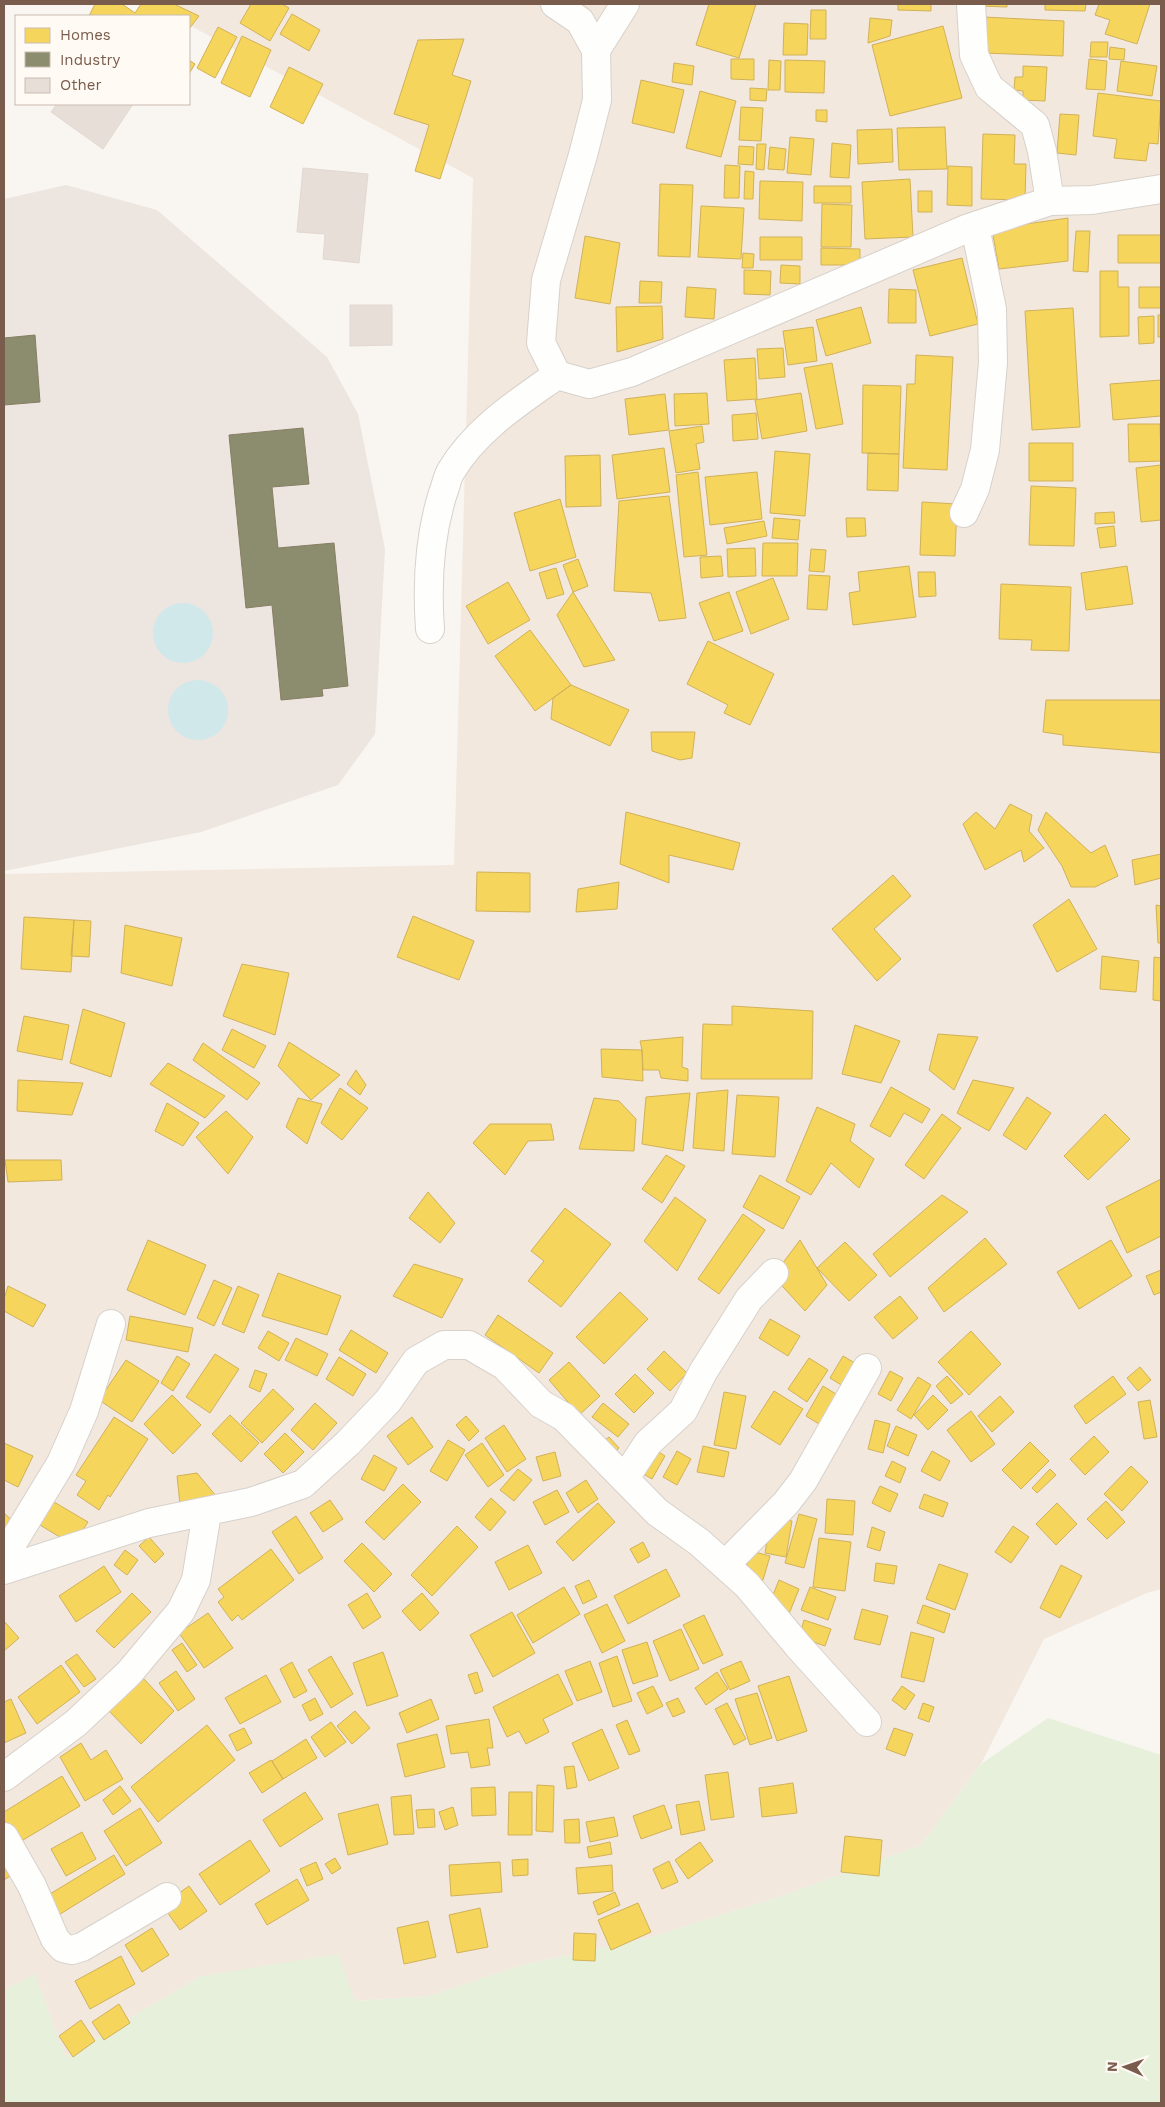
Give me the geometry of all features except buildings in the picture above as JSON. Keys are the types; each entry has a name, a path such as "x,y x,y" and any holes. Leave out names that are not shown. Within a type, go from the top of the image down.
{"street":[{"path":"555,4 580,21 596,50 597,100 583,155 546,280 541,343 557,375 589,384 632,372 975,227 1050,201 1092,200 1161,189"},
{"path":"596,50 625,4"},
{"path":"971,4 974,56 989,87 1034,125 1042,151 1050,201"},
{"path":"964,513 975,490 985,450 993,363 992,309 975,227"},
{"path":"430,629 430,563 436,516 450,472 473,443 498,417 557,375"},
{"path":"625,1478 648,1443 683,1411 703,1372 739,1314 749,1299 774,1273"},
{"path":"4,1557 61,1463 84,1411 111,1324"},
{"path":"4,1570 149,1523 207,1513 251,1502 303,1484 348,1443 388,1401 416,1361 444,1345 469,1345 505,1366 541,1404 564,1417 657,1512 699,1542 760,1599 799,1648 867,1722"},
{"path":"725,1566 786,1503 804,1481 867,1368"},
{"path":"4,1778 76,1723 128,1673 181,1611 196,1580 207,1513"},
{"path":"4,1836 32,1886 55,1939 62,1948 72,1950 82,1947 168,1897"}],"shaded area":[{"path":"149,4 1161,4 1161,1589 1147,1593 1044,1639 981,1764 921,1845 785,1895 648,1938 522,1965 430,1996 354,2001 201,1976 65,2057 35,1975 4,1990 4,874 454,865 473,178 190,26 190,15 170,15"},
{"path":"66,185 157,210 327,357 358,414 385,549 375,734 338,785 201,832 4,871 4,199"}],"green space":[{"path":"1048,1718 1161,1755 1161,2103 4,2103 4,1990 35,1974 65,2057 201,1976 338,1954 355,2001 430,1996 522,1965 648,1938 785,1895 921,1845 981,1764"}],"water":[{"path":"183,603 200,608 208,616 213,633 208,650 200,658 183,663 166,658 158,650 153,633 158,616 166,608"},
{"path":"198,680 215,685 223,693 228,710 223,727 215,735 198,740 181,735 173,727 168,710 173,693 181,685"}]}
